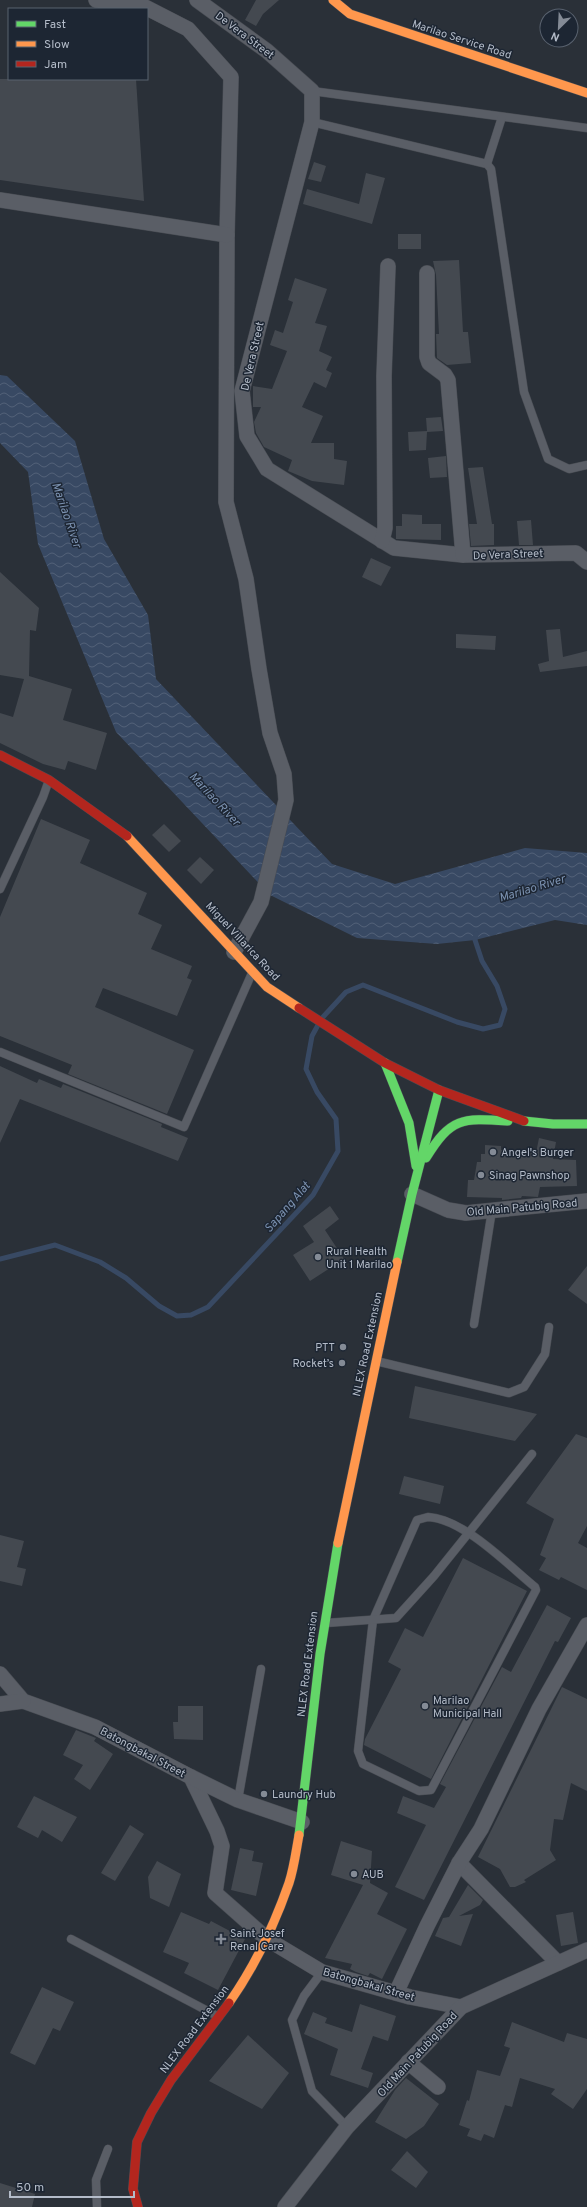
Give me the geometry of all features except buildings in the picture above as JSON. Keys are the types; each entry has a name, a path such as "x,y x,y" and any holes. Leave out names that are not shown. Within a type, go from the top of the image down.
{"main road":[{"name":"Marilao Service Road","path":"333,0 350,14 587,93"},
{"name":"Miguel Villarica Road","path":"0,754 49,780 132,839 267,987 385,1063 439,1090 524,1121 553,1124 587,1124"},
{"path":"385,1063 409,1123 416,1176"},
{"name":"NLEX Road Extension","path":"138,2207 133,2190 137,2142 151,2113 171,2080 242,1985 267,1939 289,1882 302,1822 310,1736 324,1623 342,1516 416,1176 439,1090"},
{"path":"416,1176 435,1142 452,1125 480,1120 524,1121"}],"street":[{"path":"96,0 147,8"},
{"name":"De Vera Street","path":"197,0 266,51 312,91 312,122 242,391 247,436 267,469 394,548 463,555 576,552 587,562"},
{"path":"148,9 188,30 231,77 227,235 226,502 246,579 260,676 270,732 284,774 286,800 261,902 234,952"},
{"path":"0,200 227,235"},
{"path":"382,541 385,528 384,376 388,266"},
{"path":"428,273 427,357 429,364 445,375 448,380 463,555"},
{"name":"Old Main Patubig Road","path":"412,1194 448,1210 466,1213 587,1201"},
{"path":"396,1993 427,1926 459,1863 481,1829 539,1709 587,1625"},
{"name":"Batongbakal Street","path":"0,1674 23,1701 95,1727 191,1777 217,1831 222,1846 215,1894 267,1939 322,1972 396,1993 461,2007"},
{"path":"0,1704 23,1701"},
{"path":"191,1777 238,1800 302,1822"},
{"path":"459,1863 558,1963"},
{"name":"Old Main Patubig Road","path":"285,2207 347,2127 461,2007 587,1950"},
{"path":"408,2062 438,2087"}],"lane":[{"path":"312,91 587,128"},
{"path":"487,164 502,117"},
{"path":"312,122 487,164 492,169 524,392 548,458 569,469 587,465"},
{"path":"0,889 43,798 49,780"},
{"path":"0,1052 184,1127 253,972"},
{"path":"474,1324 492,1210"},
{"path":"375,1361 509,1393 524,1387 545,1354 549,1327"},
{"path":"324,1623 396,1618 434,1576 532,1454"},
{"path":"428,1517 438,1517 468,1533 535,1587 536,1590 431,1790 419,1791 363,1764 358,1751 373,1620 418,1520 428,1517"},
{"path":"238,1800 261,1669"},
{"path":"71,1939 219,2017"},
{"path":"322,1972 304,1996 292,2020 312,2091 347,2127"},
{"path":"97,2207 96,2180 108,2149"}],"water":[{"name":"Marilao River","path":"0,375 7,376 75,441 104,539 148,615 156,679 332,864 395,884 525,848 587,853 587,925 555,920 475,940 437,944 357,938 270,895 116,732 38,544 28,472 0,443"}],"waterway":[{"name":"Sapang Alat","path":"323,1017 346,992 363,985 457,1022 483,1029 500,1025 505,1009 497,986 482,961 475,940 476,934"},
{"name":"Sapang Alat","path":"0,1259 55,1245 100,1262 126,1278 159,1306 177,1316 191,1315 208,1307 313,1195 338,1151 336,1119 317,1092 306,1069 312,1036 318,1025"}],"traffic: fast":[{"path":"385,1063 409,1123 416,1166"},
{"path":"397,1262 412,1194 439,1090"},
{"path":"426,1158 443,1134 451,1127 459,1123 479,1120 508,1121"},
{"path":"524,1121 553,1124 587,1124"},
{"path":"299,1835 320,1654 338,1543"}],"traffic: slow":[{"path":"333,0 350,14 587,93"},
{"path":"127,836 267,987 299,1008"},
{"path":"338,1543 397,1262"},
{"path":"229,2003 247,1975 277,1915 291,1877 299,1835"}],"traffic: jam":[{"path":"0,755 49,780 127,836"},
{"path":"299,1008 385,1063 439,1090 524,1121"},
{"path":"138,2207 133,2189 137,2142 151,2113 171,2080 229,2003"}],"place":[{"name":"Angel's Burger","path":"493,1152"},
{"name":"Sinag Pawnshop","path":"481,1175"},
{"name":"Rural Health Unit 1 Marilao","path":"318,1257"},
{"name":"PTT","path":"343,1347"},
{"name":"Rocket’s","path":"342,1363"},
{"name":"Marilao Municipal Hall","path":"425,1706"},
{"name":"Laundry Hub","path":"264,1794"},
{"name":"AUB","path":"354,1874"},
{"name":"Saint Josef Renal Care","path":"221,1939"}]}
